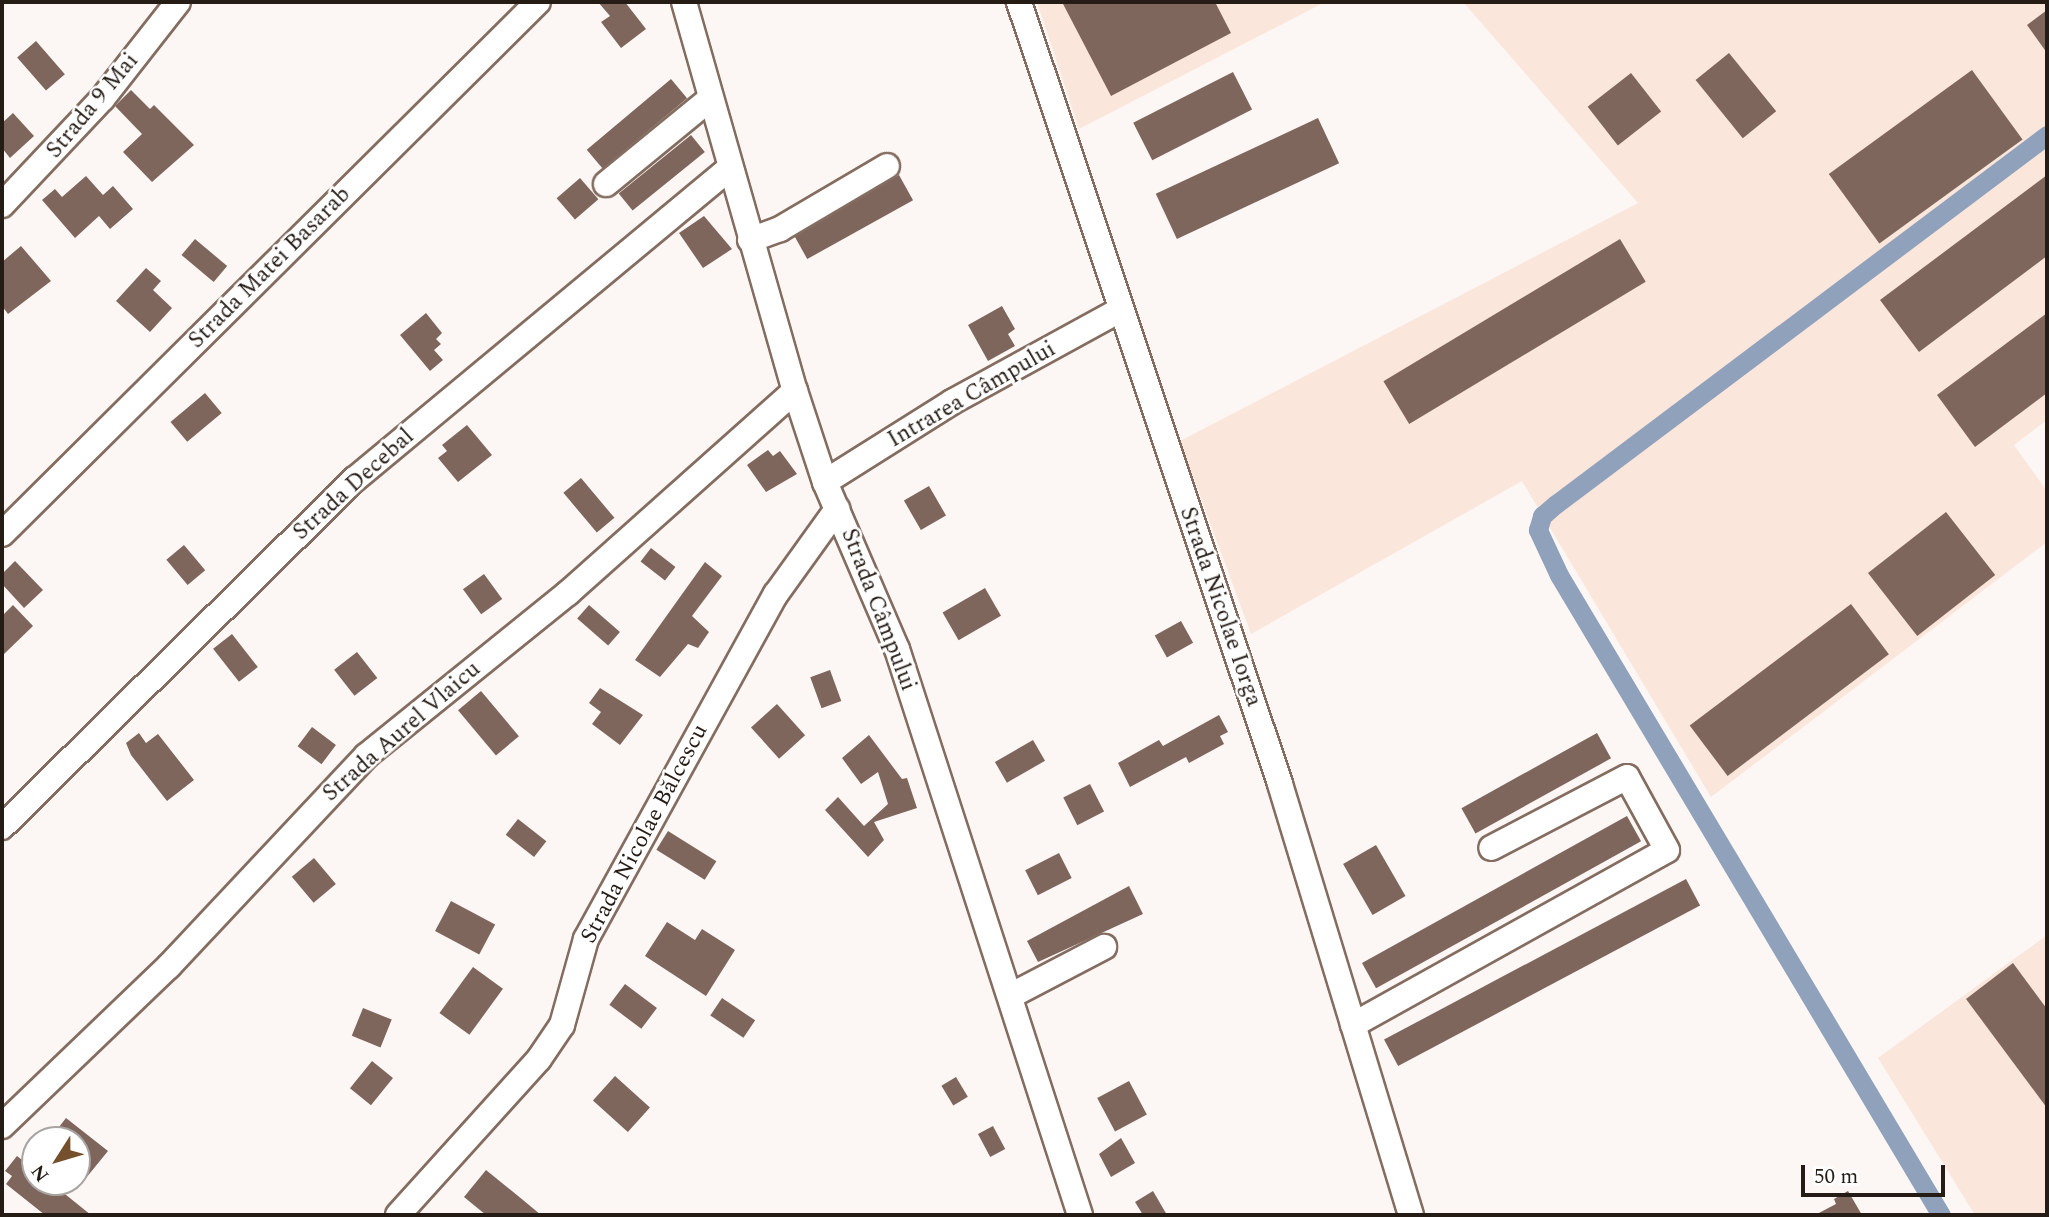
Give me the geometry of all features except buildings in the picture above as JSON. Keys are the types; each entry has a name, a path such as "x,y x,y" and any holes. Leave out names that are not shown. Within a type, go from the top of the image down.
{"street":[{"name":"Strada 9 Mai","path":"2,205 102,99 178,2"},
{"name":"Strada Matei Basarab","path":"2,534 538,2"},
{"name":"Strada Câmpului","path":"684,2 729,168 795,391 825,482 897,649 1012,995 1080,1215"},
{"name":"Strada Nicolae Iorga","path":"1019,2 1272,761 1411,1215"},
{"path":"606,184 710,99"},
{"path":"750,240 780,229 887,166"},
{"name":"Strada Decebal","path":"2,827 355,480 729,168"},
{"name":"Intrarea Câmpului","path":"825,482 952,402 1120,310"},
{"name":"Strada Aurel Vlaicu","path":"2,1126 169,966 366,756 568,593 795,391"},
{"name":"Strada Nicolae Bălcescu","path":"398,1215 539,1059 562,1025 586,939 776,594 837,509"},
{"path":"1353,1025 1667,850 1627,777 1492,848"},
{"path":"1012,995 1104,947"}],"shaded area":[{"path":"1037,2 1325,2 1079,129"},
{"path":"1463,2 2047,2 2047,420 2014,445 2047,491 2047,542 1711,797 1522,481 1251,634 1180,441 1638,203"},
{"path":"2047,935 2047,1215 1975,1215 1878,1058"}],"waterway":[{"path":"1941,1215 1559,575 1538,530 1542,516 1556,504 2047,135"}]}
